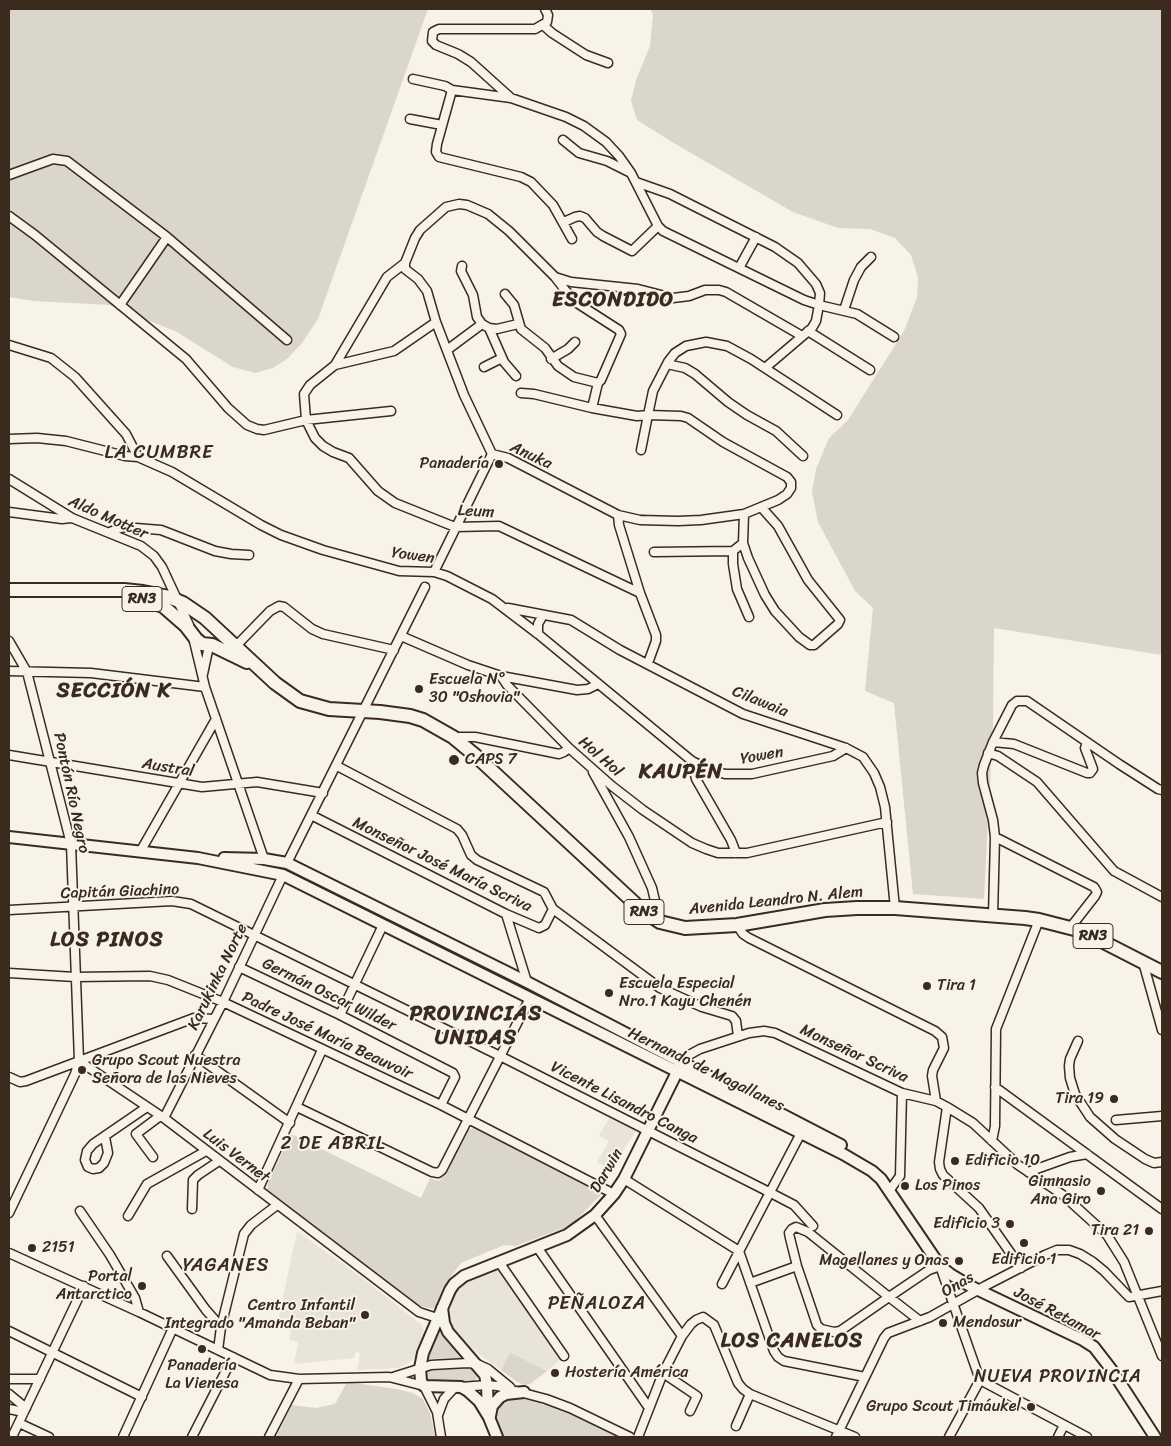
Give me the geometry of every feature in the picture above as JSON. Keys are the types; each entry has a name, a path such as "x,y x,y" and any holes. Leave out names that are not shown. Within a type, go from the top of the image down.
{"highway":[{"name":"Avenida Leandro N. Alem","path":"9,590 144,592 178,600 205,618 287,693 300,701 329,709 410,716 423,720 453,737 476,756 642,910 660,922 685,928 737,925 840,909 895,908 1039,920 1070,928 1098,939 1162,972"},
{"name":"Avenida Leandro N. Alem","path":"86,590 144,599 158,604 171,612 202,644 211,645 262,671"},
{"path":"190,630 191,622 197,618 205,618"},
{"path":"211,645 217,639 217,630"}],"main road":[{"name":"Hernando de Magallanes","path":"9,837 198,858 264,859 288,863 527,982 679,1067 859,1163 892,1188 940,1266"},
{"name":"Hernando de Magallanes","path":"198,858 283,875 530,998 847,1148 875,1167 943,1258 982,1288"},
{"name":"Darwin","path":"424,1386 421,1381 420,1368 423,1353 442,1304 450,1290 458,1280 473,1272 566,1236 595,1215 614,1194 624,1179 679,1067"},
{"name":"José Retamar","path":"940,1266 962,1282 982,1288 1086,1335 1097,1342 1117,1366 1162,1436"},
{"name":"José Retamar","path":"982,1288 1094,1347 1111,1368 1155,1437"},
{"path":"442,1304 442,1315 448,1332 485,1374 488,1410 497,1437"},
{"path":"424,1386 458,1387 474,1395 490,1419"},
{"path":"490,1419 492,1406 500,1397 506,1394 524,1392"}],"street":[{"path":"511,98 471,62 458,54 436,45 432,41 433,32 439,29 535,28 546,22 548,15 545,9"},
{"path":"542,25 586,55 608,63"},
{"path":"413,78 445,86 452,90 511,98 566,117 584,126 606,142 631,172 658,226 663,231 804,300 857,314 894,337"},
{"path":"452,90 436,152 439,157 521,177 531,182 553,205 564,222 572,240"},
{"path":"410,119 442,125"},
{"path":"563,140 578,153 607,161 631,172"},
{"path":"9,175 53,159 67,161 167,237 287,340"},
{"path":"636,182 670,194 775,247 806,271 816,284 820,293 816,321 805,334 765,368"},
{"path":"306,420 304,394 310,385 335,365 387,277 405,263 414,238 420,230 446,207 459,204 467,205 488,214 509,231 555,277 577,303 619,330 621,334 598,383 592,408"},
{"path":"9,216 35,235 186,359 228,408 247,425 264,430 306,420 391,411"},
{"path":"564,222 580,216 585,218 597,232 632,251 658,226"},
{"path":"120,306 167,237"},
{"path":"740,268 756,237"},
{"path":"844,310 854,280 861,267 870,257"},
{"name":"Anuka","path":"405,263 405,269 418,279 427,291 436,322 468,404 492,454 508,458 618,515 640,520 701,520 744,514 762,508 787,494 791,482 787,477 723,442 688,418 648,415"},
{"path":"462,266 461,271 474,295 477,317 486,326 502,358 516,376"},
{"path":"555,277 571,282 638,289 673,298 689,296 705,290 726,292 870,370"},
{"path":"505,294 514,305 518,324 545,348 551,359 558,366 568,374 598,383"},
{"path":"335,365 394,351 436,322"},
{"path":"447,350 486,326 497,329 518,324"},
{"path":"551,359 568,349 575,342"},
{"path":"641,450 653,391 667,364 680,349 706,342 727,346 765,368 837,415"},
{"path":"9,345 51,358 75,377 126,434 138,457"},
{"path":"484,368 502,358"},
{"path":"667,364 685,368 695,374 728,402 776,431 803,456"},
{"path":"520,393 534,394 636,416 648,415"},
{"name":"Leum","path":"306,420 315,438 323,446 348,458 378,491 395,503 455,527 499,526 640,594"},
{"name":"Yowen","path":"9,438 66,441 125,456 138,457 172,472 261,525 288,538 323,550 399,571 434,572 447,576 506,608 692,761 709,769 724,774 752,774 833,756 846,748"},
{"path":"434,572 492,454"},
{"name":"Aldo Motter","path":"9,479 72,518 141,546 154,556 162,567 190,630 205,688 264,859"},
{"path":"744,514 743,543 765,595 775,611 799,637 810,645 814,645 840,620 808,580 778,526 762,508"},
{"path":"9,512 62,519 72,518"},
{"path":"618,515 619,525 640,594 656,635 656,641 648,663"},
{"path":"110,532 123,527 161,530 215,551 249,555"},
{"path":"654,552 733,551 743,543"},
{"path":"733,551 734,575 737,589 749,617"},
{"path":"288,863 425,587"},
{"path":"236,646 270,612 279,606 284,607 312,629 323,634 394,650"},
{"name":"Cilawaia","path":"506,608 571,620 620,650 743,714 846,748 863,757 874,773 880,787 887,822 895,908"},
{"path":"538,634 538,624 544,615"},
{"path":"401,636 468,666 501,676 577,690 588,689 598,684"},
{"name":"Pontón Río Negro","path":"9,641 27,672 71,844 79,1061 62,1103 9,1213"},
{"name":"Aldo Motter","path":"202,676 211,645"},
{"path":"9,671 91,673 205,688"},
{"name":"Hol Hol","path":"501,676 507,685 569,748 591,767 643,810 692,843 706,850 747,853 887,822"},
{"path":"993,916 995,838 993,820 982,773 993,742 1012,705 1017,701 1027,701 1162,790"},
{"path":"140,852 216,718"},
{"path":"453,737 475,737 559,754 569,748"},
{"path":"993,742 1014,744 1090,773 1093,769 1085,748 1087,742"},
{"path":"988,753 998,756 1037,782 1114,871 1162,897"},
{"name":"Austral","path":"9,755 202,788 257,782 323,793"},
{"path":"692,761 696,779 731,840 736,853"},
{"path":"337,766 457,829 471,855 477,860 544,892 553,909 660,988 702,1007 732,1016 736,1021 738,1036"},
{"path":"591,767 629,837 652,888 660,922"},
{"name":"Monseñor José María Scriva","path":"311,816 506,914 539,928 545,924 553,909"},
{"path":"995,838 1094,887 1097,892 1070,928"},
{"name":"Karukinka Norte","path":"162,1117 223,1002 283,875"},
{"name":"Capitán Giachino","path":"9,910 182,902 192,904 254,935"},
{"path":"506,914 527,982"},
{"path":"992,1141 995,1126 996,1029 1039,920"},
{"path":"340,1015 383,925"},
{"path":"737,925 743,934 749,938 935,1032 942,1038 944,1048 932,1076 936,1101"},
{"name":"Vicente Lisandro Canga","path":"254,935 500,1056 794,1205 812,1226"},
{"path":"1143,962 1162,1030"},
{"name":"Germán Oscar Wilder","path":"240,967 340,1015 453,1073 455,1077 441,1106"},
{"name":"Padre José María Beauvoir","path":"9,973 75,978 159,977 223,1002 441,1106 614,1194"},
{"path":"297,1107 432,1172 438,1172 442,1170 530,998"},
{"path":"9,1076 20,1082 194,1018 214,1019"},
{"name":"Monseñor Scriva","path":"738,1036 758,1031 775,1033 902,1093 936,1101 972,1123 1007,1156 1063,1195 1107,1235 1124,1262 1162,1355"},
{"name":"Darwin","path":"679,1067 689,1055 700,1049 738,1036"},
{"path":"1078,1040 1070,1059 1070,1078 1075,1094 1090,1117 1115,1140 1145,1159 1154,1163 1162,1162"},
{"path":"258,1190 322,1050"},
{"path":"195,1055 290,1123"},
{"name":"Luis Vernet","path":"79,1061 162,1117 419,1312 437,1318"},
{"path":"995,1087 1162,1209"},
{"path":"892,1188 900,1176 902,1093"},
{"path":"105,1137 147,1107"},
{"path":"947,1107 939,1162 940,1169 947,1179 979,1208 1021,1268"},
{"path":"1116,1120 1162,1116"},
{"path":"153,1157 136,1134 162,1117"},
{"path":"722,1284 801,1133"},
{"path":"128,1216 147,1184 206,1151"},
{"path":"1028,1172 1064,1159 1087,1154"},
{"path":"192,1209 194,1180 219,1160"},
{"path":"624,1179 739,1251 774,1351 778,1357 784,1361 865,1377"},
{"path":"218,1350 221,1327 244,1234 277,1205"},
{"path":"80,1212 110,1255 135,1298 139,1312"},
{"path":"595,1215 682,1336"},
{"path":"920,1321 889,1297 808,1232 796,1227 789,1233 796,1266 817,1325 829,1332 840,1331 889,1297 929,1270 940,1266"},
{"path":"537,1247 649,1408"},
{"name":"Onas","path":"838,1434 888,1333 930,1317 1057,1250 1069,1250 1080,1254 1093,1262 1129,1297 1139,1295"},
{"path":"9,1253 84,1286 270,1375 299,1379 389,1377 440,1364 468,1363 477,1364 488,1370 514,1389"},
{"path":"167,1256 206,1310 221,1327"},
{"path":"499,1262 564,1356"},
{"path":"750,1283 796,1266"},
{"name":"Hernando de Magallanes","path":"940,1266 980,1380"},
{"path":"12,1437 84,1286"},
{"path":"1139,1295 1162,1291"},
{"path":"638,1437 663,1373 682,1336 691,1324 704,1317 714,1325 738,1382 750,1394 828,1427 838,1434 855,1437"},
{"path":"123,1437 173,1328"},
{"path":"9,1331 142,1396"},
{"path":"192,1437 233,1357"},
{"path":"663,1373 697,1396 690,1411"},
{"path":"389,1377 424,1386 432,1400 438,1418 441,1437"},
{"path":"9,1379 40,1379"},
{"path":"270,1437 299,1379"},
{"path":"949,1437 980,1380 1087,1437"},
{"path":"438,1418 444,1399 458,1387 487,1385 514,1389 570,1408 630,1437"},
{"path":"9,1394 25,1410"},
{"path":"736,1426 750,1394"},
{"path":"9,1409 25,1410"},
{"path":"19,1423 49,1437"},
{"path":"1058,1437 1064,1425"}],"shaded area":[{"path":"9,9 428,9 318,319 302,343 287,359 273,368 255,373 233,367 175,331 109,305 34,301 9,297"},
{"path":"650,9 1162,9 1162,655 994,628 993,723 984,899 913,894 894,703 865,691 873,608 855,591 818,522 812,492 816,469 829,438 848,420 904,331 917,297 918,277 911,255 895,238 870,229 838,228 793,212 637,120 631,101 636,80 650,46 653,14"},
{"path":"609,1118 636,1131 611,1170 597,1162 609,1141 599,1136"},
{"path":"473,1128 598,1189 601,1191 601,1195 575,1221 564,1228 516,1246 504,1245 461,1263 443,1287 433,1309 418,1305 409,1300 267,1192 268,1182 291,1134 421,1198 430,1178 438,1181 441,1179 467,1131"},
{"path":"297,1231 365,1280 422,1325 424,1332 416,1356 410,1362 399,1368 357,1370 360,1353 356,1352 354,1358 294,1364 298,1342 289,1340 291,1329 277,1326"},
{"path":"497,1266 561,1359 547,1371 511,1352 501,1370 465,1344 451,1328 448,1308 452,1293 463,1280"},
{"path":"440,1320 441,1330 447,1341 466,1358 428,1359 428,1353"},
{"path":"510,1352 547,1371 530,1384 525,1385 517,1382 501,1370"},
{"path":"473,1367 479,1376 474,1381 433,1383 426,1378 425,1373 431,1368"},
{"path":"347,1382 397,1389 413,1393 423,1399 430,1413 435,1437 276,1437 292,1405 316,1408 335,1404"},
{"path":"521,1396 562,1409 624,1437 500,1437 494,1417 496,1408 506,1398"}],"place":[{"name":"Panadería","path":"499,464"},
{"name":"Escuela N° 30 \"Oshovia\"","path":"419,689"},
{"name":"CAPS 7","path":"454,760"},
{"name":"Tira 1","path":"927,986"},
{"name":"Escuela Especial Nro.1 Kayu Chenén","path":"609,993"},
{"name":"Grupo Scout Nuestra Señora de las Nieves","path":"82,1070"},
{"name":"Tira 19","path":"1114,1099"},
{"name":"Edificio 10","path":"955,1161"},
{"name":"Los Pinos","path":"905,1186"},
{"name":"Gimnasio Ana Giro","path":"1101,1191"},
{"name":"Edificio 3","path":"1010,1224"},
{"name":"Tira 21","path":"1149,1231"},
{"name":"Edificio 1","path":"1024,1243"},
{"name":"2151","path":"32,1248"},
{"name":"Magellanes y Onas","path":"959,1261"},
{"name":"Portal Antarctico","path":"142,1286"},
{"name":"Centro Infantil Integrado \"Amanda Beban\"","path":"365,1315"},
{"name":"Mendosur","path":"943,1323"},
{"name":"Panadería La Vienesa","path":"202,1349"},
{"name":"Hostería América","path":"555,1373"},
{"name":"Grupo Scout Timáukel","path":"1031,1407"}],"district":[{"name":"ESCONDIDO","path":"613,301"},
{"name":"LA CUMBRE","path":"159,453"},
{"name":"SECCIÓN K","path":"114,692"},
{"name":"KAUPÉN","path":"681,773"},
{"name":"LOS PINOS","path":"107,941"},
{"name":"PROVINCIAS UNIDAS","path":"476,1027"},
{"name":"2 DE ABRIL","path":"333,1144"},
{"name":"YAGANES","path":"226,1266"},
{"name":"PEÑALOZA","path":"597,1304"},
{"name":"LOS CANELOS","path":"792,1342"},
{"name":"NUEVA PROVINCIA","path":"1058,1377"}]}
